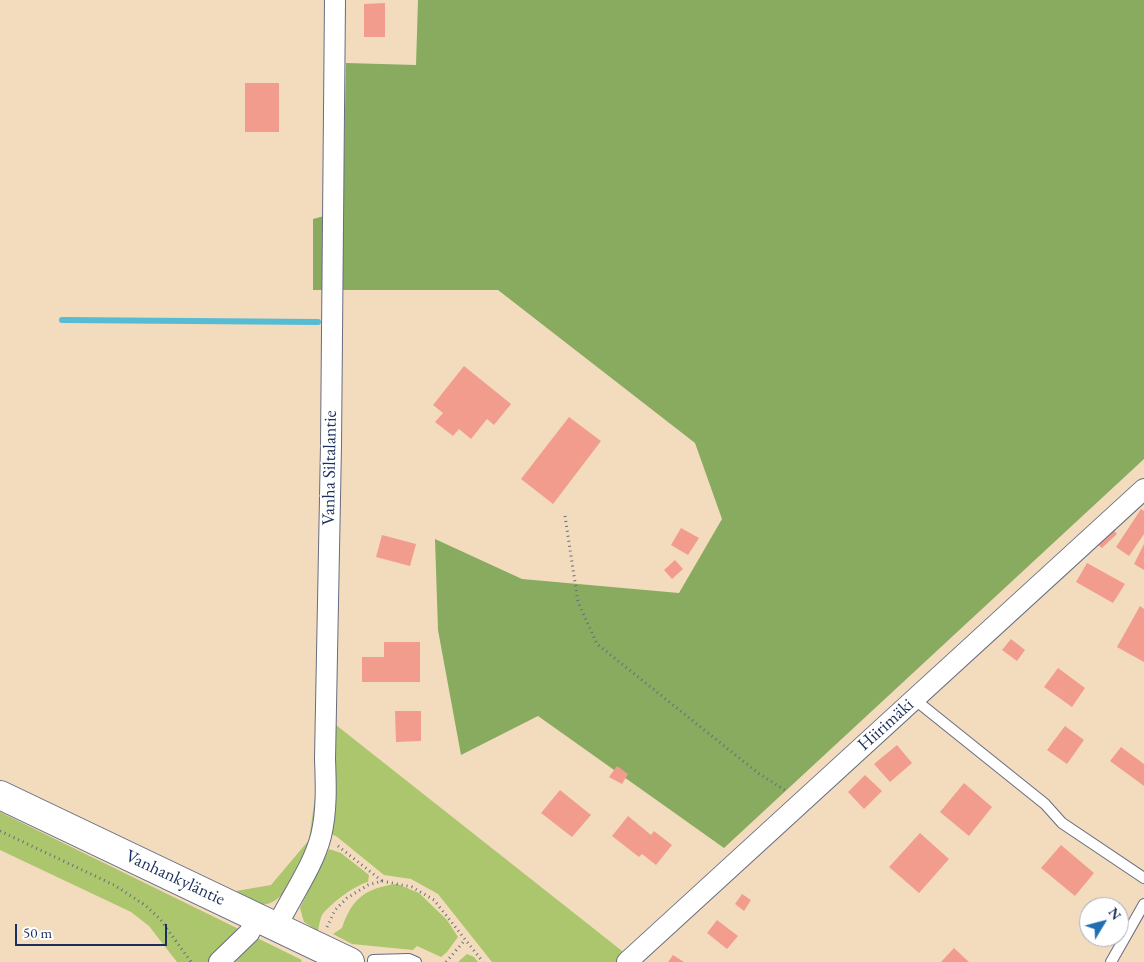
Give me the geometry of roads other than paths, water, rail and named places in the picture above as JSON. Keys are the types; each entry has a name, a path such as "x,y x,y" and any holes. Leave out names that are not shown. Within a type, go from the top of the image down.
{"street":[{"name":"Vanha Siltalantie","path":"220,962 249,933 268,922 288,903 303,880 321,836 326,792 324,758 331,444 335,0"},
{"name":"Hiirimäki","path":"627,962 1144,489"},
{"name":"Vanhankyläntie","path":"0,795 350,962"}],"lane":[{"path":"914,699 1045,804 1062,823 1144,878"},
{"path":"1111,962 1144,904"},
{"path":"372,962 374,960 410,959 416,962"}],"waterway":[{"path":"62,320 318,322"}]}
